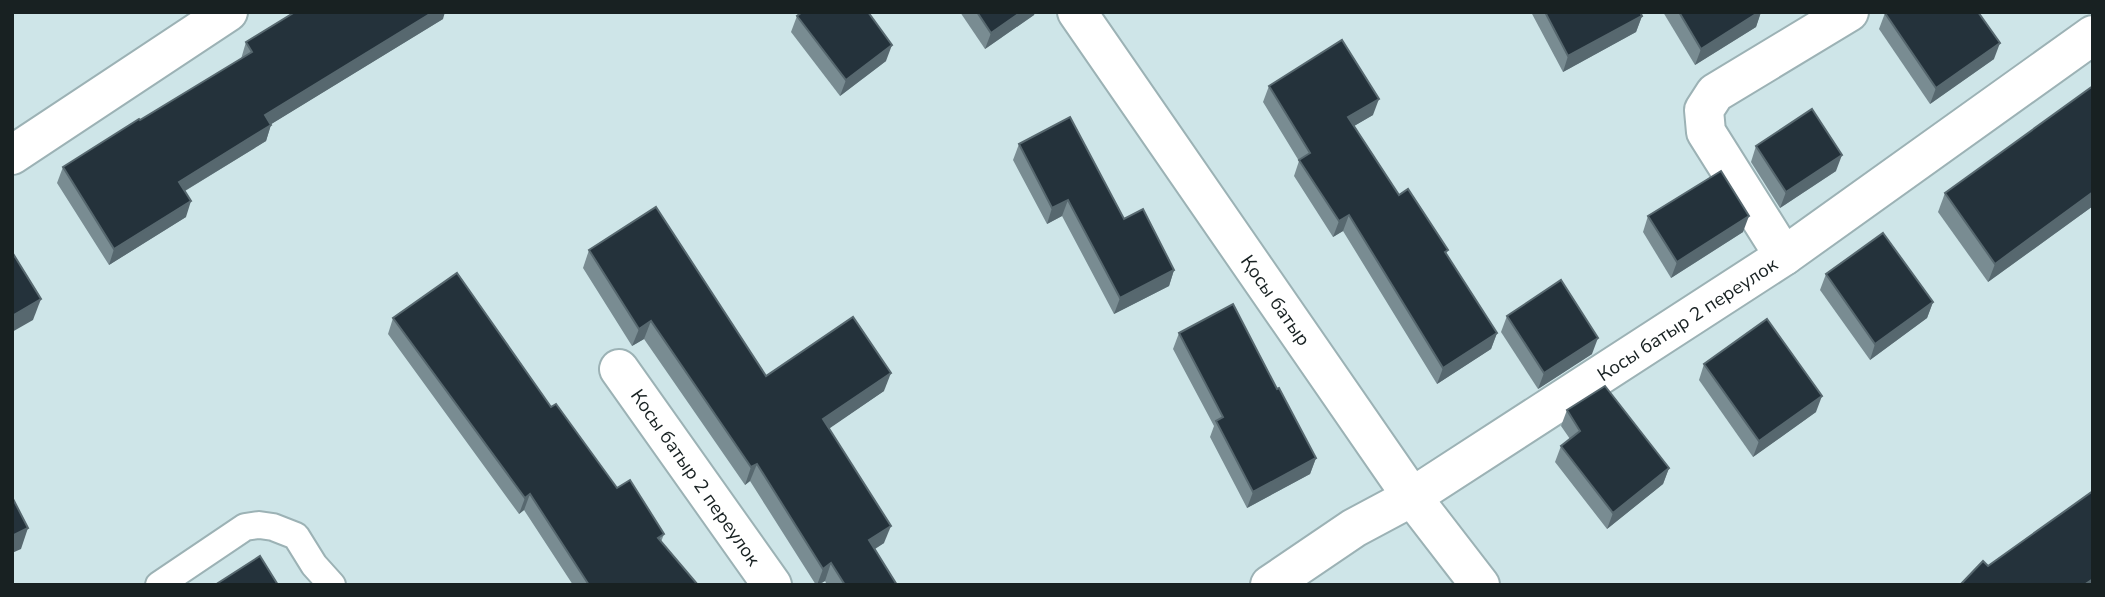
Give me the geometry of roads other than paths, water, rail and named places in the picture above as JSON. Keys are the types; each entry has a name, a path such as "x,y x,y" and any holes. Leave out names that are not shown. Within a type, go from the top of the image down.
{"street":[{"path":"12,155 228,12"},
{"name":"Қосы батыр","path":"1077,12 1412,497 1480,585"},
{"path":"1784,256 1706,132 1704,110 1715,93 1849,12"},
{"name":"Косы батыр 2 переулок","path":"1270,585 1353,528 1412,497 1784,256 2093,35"},
{"name":"Косы батыр 2 переулок","path":"619,369 772,585"}],"lane":[{"path":"159,585 245,527 259,525 286,530 296,536 314,565 332,585"}]}
